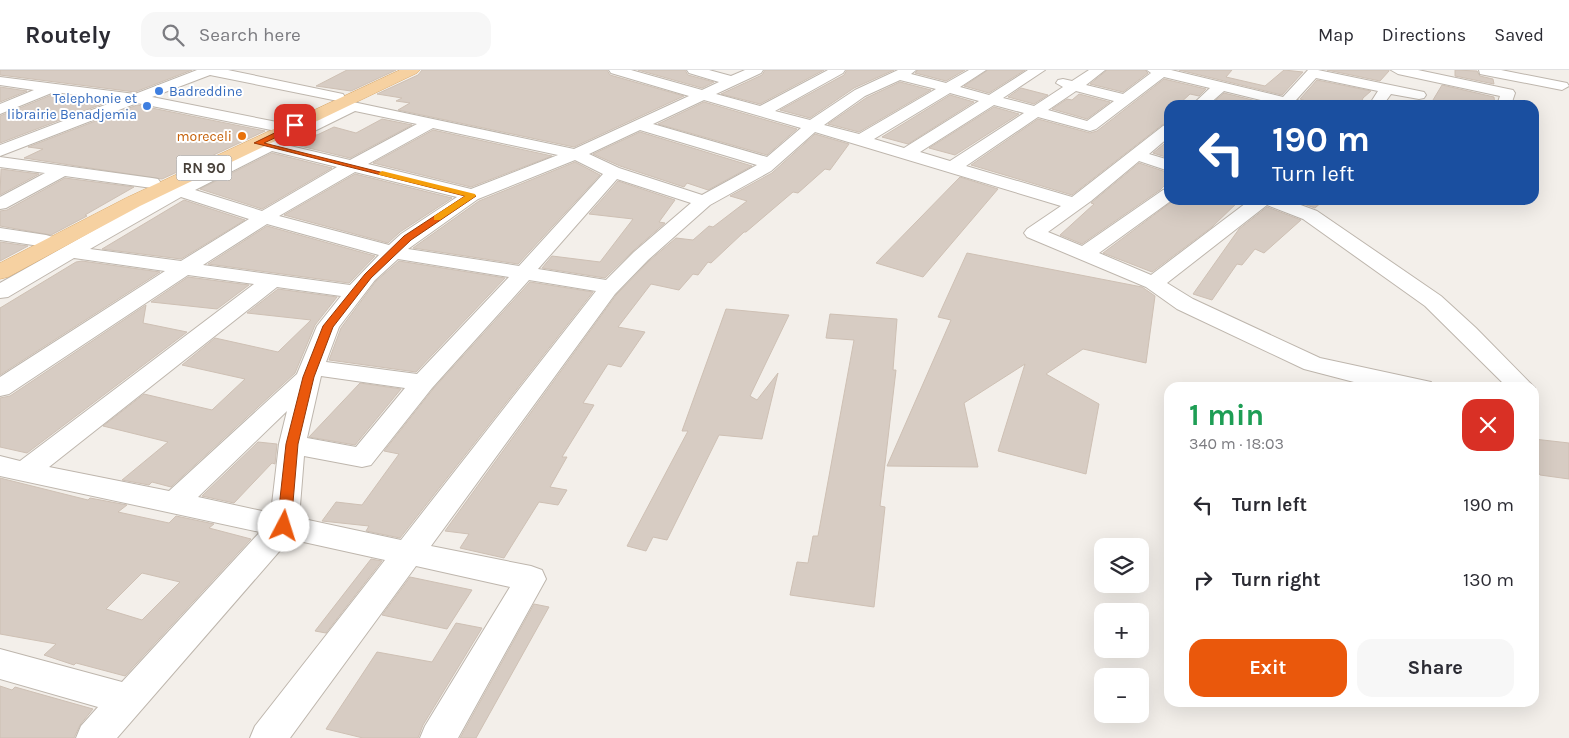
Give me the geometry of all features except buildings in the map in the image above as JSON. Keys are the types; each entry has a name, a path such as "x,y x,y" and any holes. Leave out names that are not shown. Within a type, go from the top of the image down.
{"main road":[{"name":"RN 90","path":"0,271 165,187 276,126 397,70"},
{"name":"RN 90","path":"0,271 82,218 165,187 263,144 412,70"}],"street":[{"path":"0,151 209,70 338,98"},
{"path":"616,70 1075,204"},
{"path":"694,70 732,81"},
{"path":"583,151 695,93 732,81 756,70"},
{"path":"761,112 838,70"},
{"path":"861,140 979,70"},
{"path":"1015,70 1034,72 1075,86 1125,99"},
{"path":"953,167 1098,70"},
{"path":"1196,80 1208,70"},
{"path":"1398,70 1436,74 1508,93 1506,100"},
{"path":"1477,70 1562,86"},
{"path":"268,738 407,553 612,287 641,256 704,201 770,164 812,126 860,93 904,72 948,87 1090,126 1158,71 1278,100"},
{"path":"906,154 1034,72"},
{"path":"4,82 36,73"},
{"path":"263,82 284,73"},
{"path":"1296,100 1313,73 1388,89 1416,100 1436,74"},
{"path":"4,82 135,98 276,126"},
{"path":"1205,100 1222,86"},
{"path":"0,109 51,88"},
{"path":"1380,100 1388,89"},
{"path":"94,738 284,526 292,444 310,372 328,326 368,276 408,238 472,196 583,151 639,125 695,93"},
{"path":"263,144 353,106 431,123 583,151 613,172 704,201"},
{"path":"0,388 263,218 431,123"},
{"path":"639,125 770,164"},
{"path":"1164,133 1075,204 1034,233 1153,283 1184,304 1312,364 1388,382"},
{"path":"263,144 472,196"},
{"path":"1137,155 1164,164"},
{"path":"0,162 165,187 263,218 392,252 612,287"},
{"path":"0,204 62,171"},
{"path":"292,444 362,458 423,383 592,198 613,172"},
{"path":"0,292 70,252 165,187"},
{"path":"1084,254 1164,198"},
{"path":"1153,283 1255,205"},
{"path":"1283,205 1310,215 1433,302 1468,332 1489,356 1517,382"},
{"path":"0,234 46,240"},
{"path":"70,252 356,292"},
{"path":"13,468 272,280"},
{"path":"175,503 310,372 423,383"},
{"path":"13,468 531,579 438,738"},
{"path":"0,664 129,700"}],"slow traffic":[{"path":"382,174 472,196 437,218"}],"place":[{"name":"Badreddine","path":"159,91"},
{"name":"Telephonie et librairie Benadjemia","path":"147,106"},
{"name":"moreceli","path":"242,136"}],"route":[{"path":"284,526 292,444 308,377 328,326 368,276 408,238 472,196 257,143 295,125"}]}
